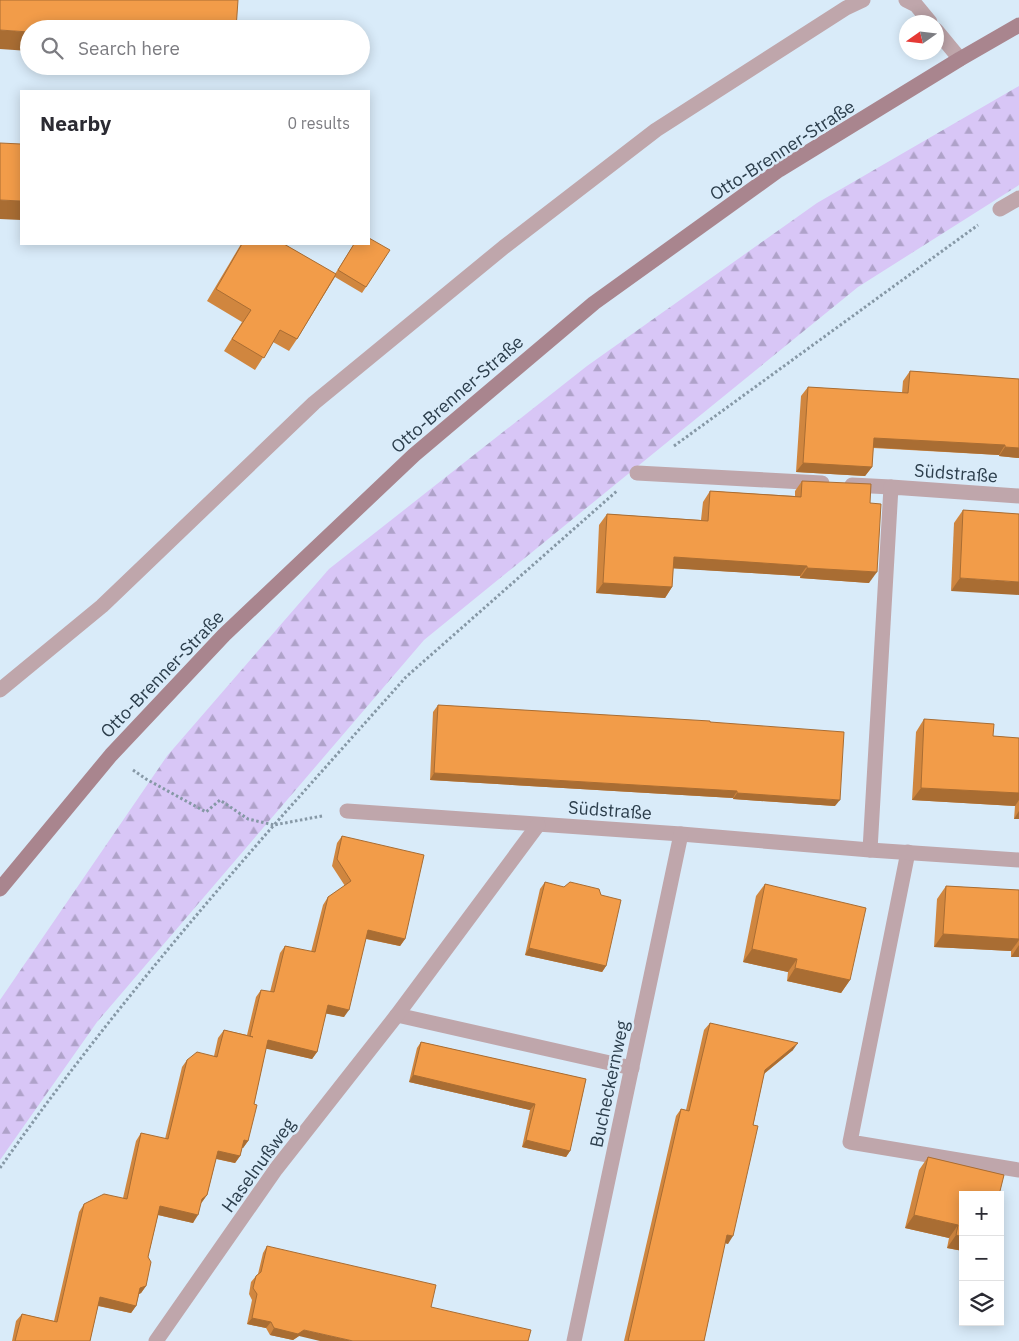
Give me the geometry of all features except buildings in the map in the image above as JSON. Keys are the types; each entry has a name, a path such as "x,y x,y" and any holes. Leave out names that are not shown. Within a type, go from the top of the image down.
{"main road":[{"name":"Otto-Brenner-Straße","path":"0,888 111,755 224,635 414,454 594,303 779,170 1019,24"}],"street":[{"path":"0,690 102,606 314,403 504,247 656,130 846,8 863,0"},
{"path":"906,0 916,5 924,15"},
{"path":"944,40 960,59"},
{"path":"1000,209 1019,198"},
{"name":"Südstraße","path":"637,473 1019,496"},
{"name":"Südstraße","path":"870,850 891,487"},
{"name":"Südstraße","path":"347,811 1019,860"},
{"name":"Haselnußweg","path":"156,1341 276,1169 397,1015 538,825"},
{"name":"Bucheckernweg","path":"574,1341 681,834"},
{"path":"908,852 850,1142 1019,1170"},
{"path":"397,1015 632,1068"}],"path":[{"path":"0,1168 37,1115 184,928 406,677 637,473 1000,209"},
{"path":"111,755 146,779 206,812 220,800 248,819 274,825 347,811"}],"green space":[{"path":"1019,86 1019,185 858,287 424,640 97,1022 0,1160 0,1000 167,756 329,569 587,366 817,203"}]}
